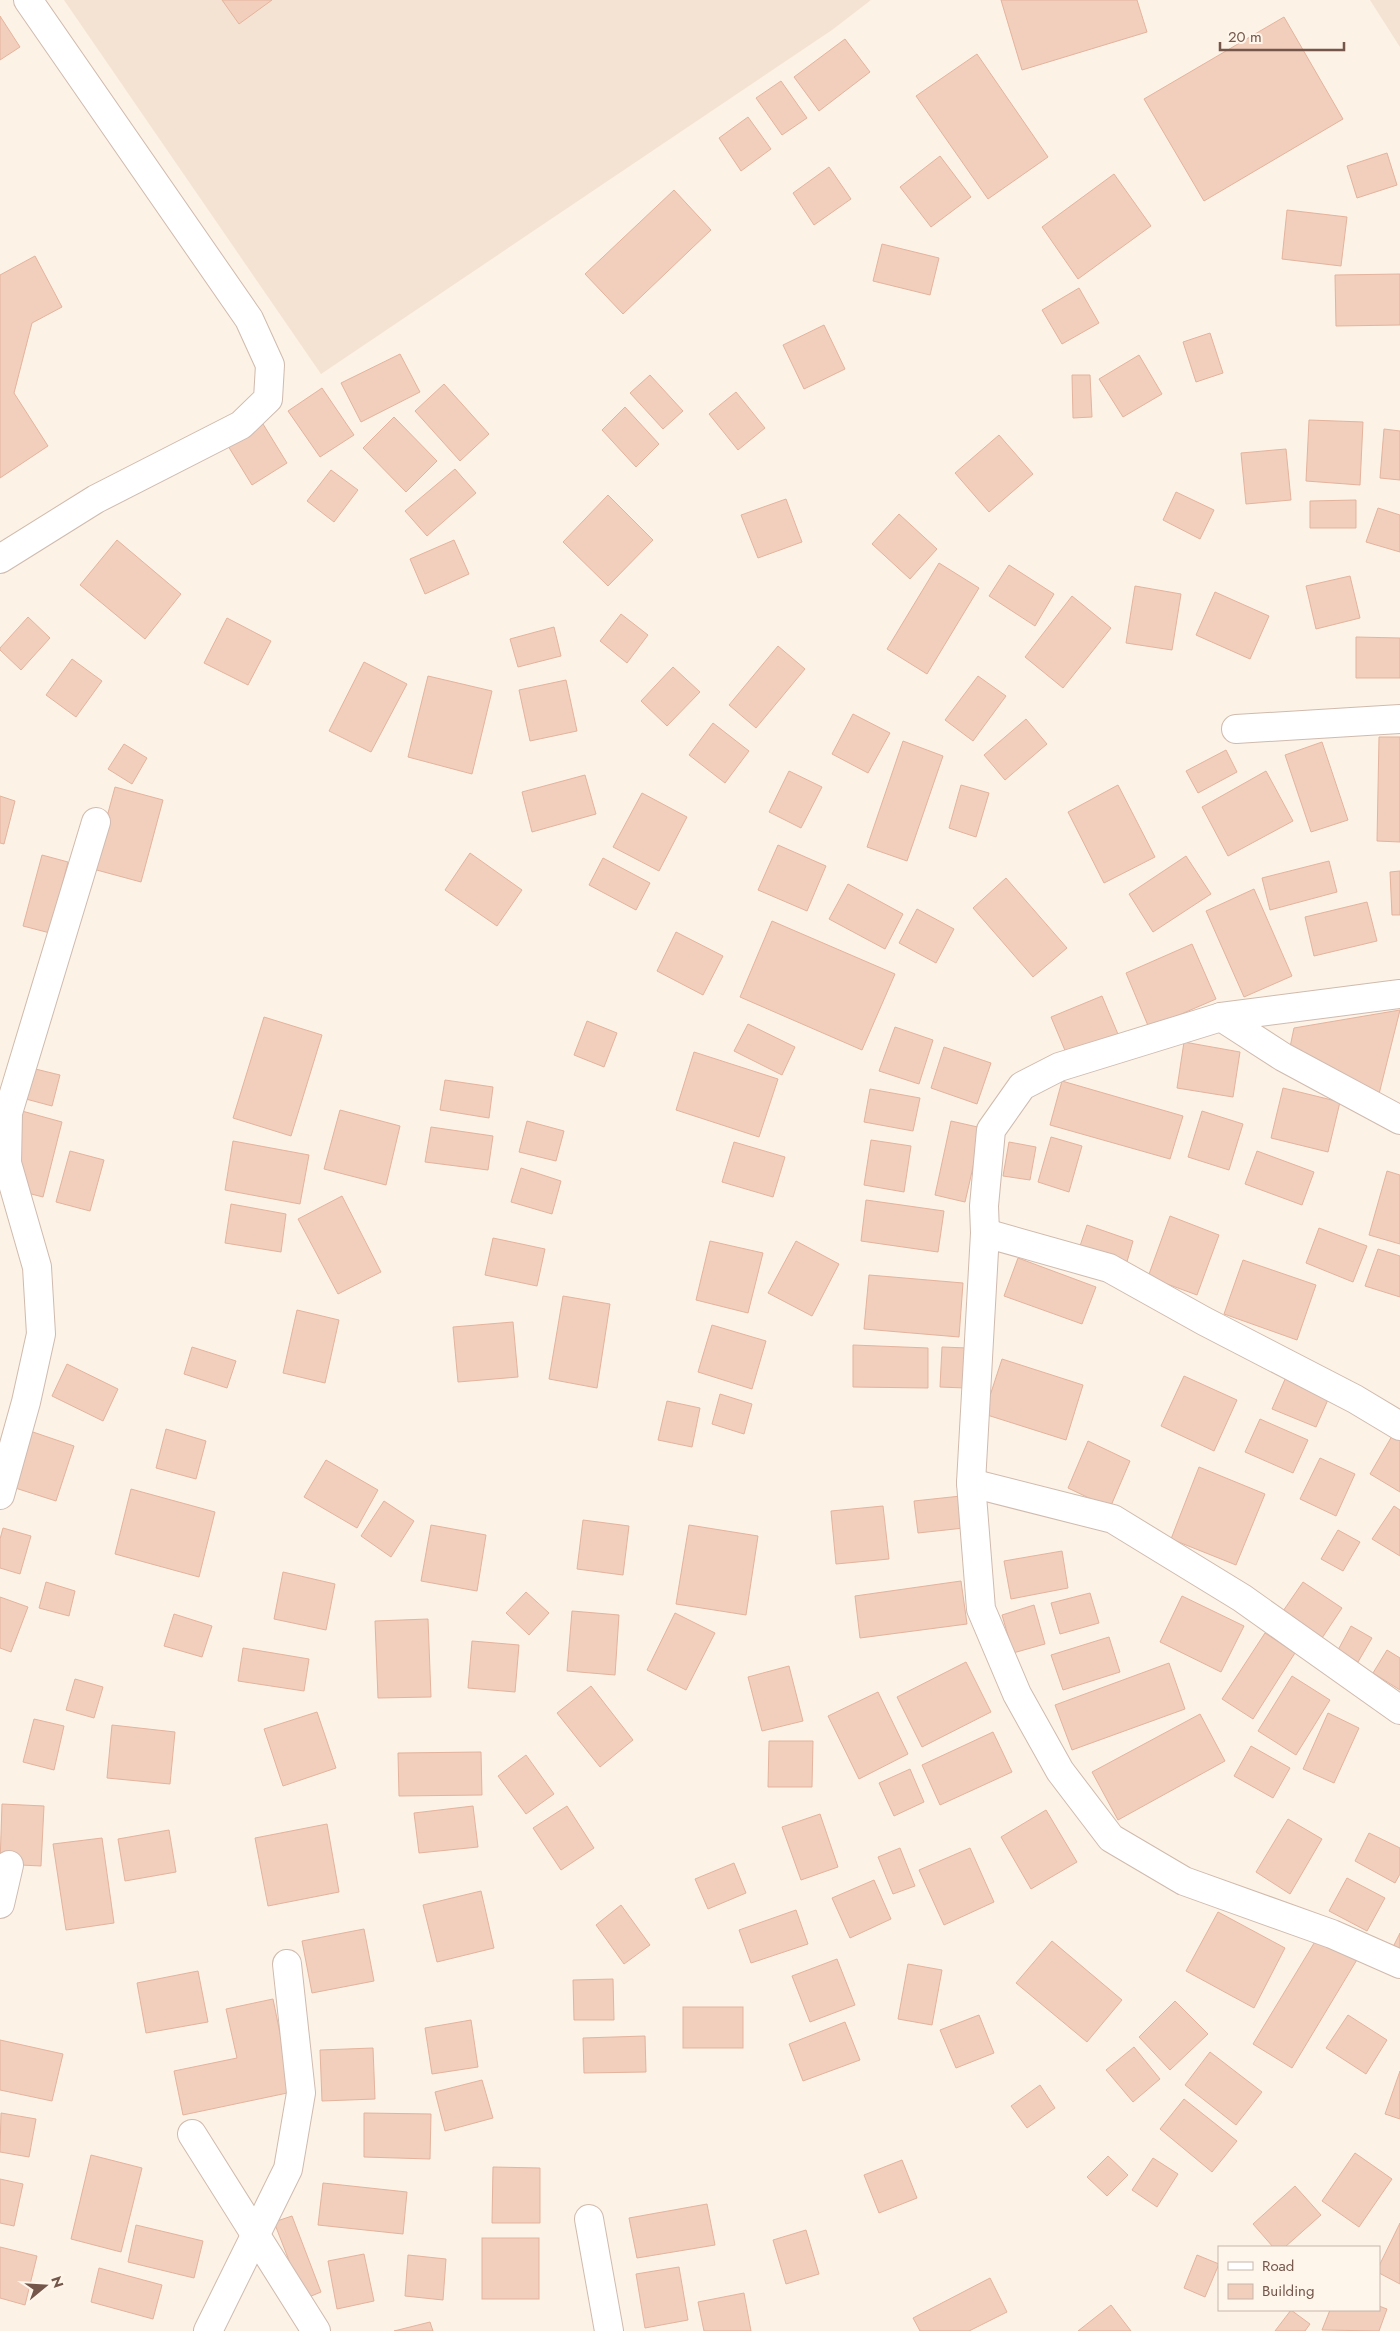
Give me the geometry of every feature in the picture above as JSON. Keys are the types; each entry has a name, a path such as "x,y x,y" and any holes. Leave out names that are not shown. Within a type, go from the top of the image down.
{"street":[{"path":"0,558 96,499 241,425 268,399 270,365 249,319 28,0"},
{"path":"1236,729 1400,719"},
{"path":"0,1495 26,1402 42,1334 37,1267 7,1163 8,1113 96,822"},
{"path":"1400,994 1221,1018 1059,1067 1022,1086 992,1130 984,1206 985,1233 971,1483 981,1609 1017,1694 1060,1771 1111,1838 1184,1881 1332,1934 1400,1964"},
{"path":"1221,1018 1283,1057 1400,1120"},
{"path":"985,1233 1110,1268 1204,1321 1355,1400 1400,1426"},
{"path":"971,1483 1113,1519 1242,1598 1400,1710"},
{"path":"0,1904 9,1865"},
{"path":"208,2331 288,2169 301,2093 287,1964"},
{"path":"192,2134 316,2331"},
{"path":"588,2219 609,2331"}],"shaded area":[{"path":"64,0 871,0 832,30 321,374"},
{"path":"1370,0 1400,0 1400,47"}],"building":[{"path":"222,0 272,0 239,24"},
{"path":"1001,0 1137,0 1147,32 1022,70"},
{"path":"0,16 20,47 0,60"},
{"path":"1284,17 1343,119 1204,201 1144,99"},
{"path":"845,39 870,72 819,111 794,77"},
{"path":"977,54 1048,157 988,199 916,96"},
{"path":"781,81 807,118 782,135 756,98"},
{"path":"748,117 771,149 741,171 719,138"},
{"path":"1387,153 1397,185 1357,198 1347,166"},
{"path":"940,156 971,197 931,227 900,187"},
{"path":"829,167 851,199 814,225 793,193"},
{"path":"1114,174 1151,226 1078,279 1042,227"},
{"path":"674,190 711,230 623,314 585,274"},
{"path":"1287,210 1347,217 1341,266 1282,259"},
{"path":"882,244 939,258 930,295 873,281"},
{"path":"35,256 62,307 32,323 14,393 48,446 0,478 0,275"},
{"path":"1400,274 1400,325 1336,326 1335,275"},
{"path":"1079,288 1099,323 1062,344 1042,310"},
{"path":"824,325 845,369 804,389 783,345"},
{"path":"1210,333 1223,373 1196,382 1183,342"},
{"path":"400,354 420,392 361,422 341,383"},
{"path":"1139,355 1162,394 1123,417 1099,379"},
{"path":"650,375 683,411 663,429 630,393"},
{"path":"1072,375 1090,375 1092,417 1073,418"},
{"path":"444,384 489,434 460,461 415,411"},
{"path":"322,388 354,435 320,457 288,411"},
{"path":"736,392 765,428 738,450 709,414"},
{"path":"625,407 659,444 636,467 602,430"},
{"path":"394,417 437,461 406,492 363,448"},
{"path":"1309,420 1363,422 1360,485 1306,481"},
{"path":"263,424 287,463 252,485 228,446"},
{"path":"1384,429 1400,431 1400,480 1380,478"},
{"path":"999,435 1033,474 989,512 955,473"},
{"path":"1286,449 1291,500 1246,504 1241,453"},
{"path":"455,469 476,493 427,536 405,511"},
{"path":"331,470 358,490 334,522 307,501"},
{"path":"1176,492 1214,510 1200,539 1163,520"},
{"path":"608,495 653,540 608,586 563,542"},
{"path":"786,499 802,542 758,558 741,515"},
{"path":"1356,500 1356,528 1310,528 1310,501"},
{"path":"1378,508 1400,515 1400,552 1366,542"},
{"path":"899,514 937,549 910,579 872,544"},
{"path":"117,540 181,594 145,639 80,585"},
{"path":"454,540 469,574 425,594 410,559"},
{"path":"939,563 979,588 927,674 887,649"},
{"path":"1009,565 1054,594 1035,626 989,596"},
{"path":"1350,576 1360,618 1316,629 1306,586"},
{"path":"1135,586 1181,594 1172,650 1126,643"},
{"path":"1215,592 1269,616 1250,659 1196,635"},
{"path":"1072,596 1111,628 1063,688 1025,657"},
{"path":"621,614 648,635 627,663 600,641"},
{"path":"28,617 50,638 21,670 0,648"},
{"path":"227,618 271,641 248,685 204,663"},
{"path":"554,627 561,656 518,667 510,639"},
{"path":"1356,637 1400,638 1400,678 1356,678"},
{"path":"778,646 805,669 756,728 729,705"},
{"path":"72,659 102,681 76,717 46,695"},
{"path":"364,662 407,684 371,752 329,731"},
{"path":"673,667 700,692 667,726 641,701"},
{"path":"428,676 492,691 472,774 408,757"},
{"path":"978,676 1006,696 973,741 945,720"},
{"path":"566,680 577,731 530,741 519,690"},
{"path":"853,714 890,733 868,773 832,754"},
{"path":"1026,719 1047,744 1005,780 984,755"},
{"path":"713,723 749,751 725,783 689,755"},
{"path":"1379,737 1400,737 1400,842 1377,841"},
{"path":"903,741 943,756 907,861 867,847"},
{"path":"1322,742 1348,820 1311,832 1285,755"},
{"path":"124,744 147,758 132,784 108,769"},
{"path":"1226,750 1237,772 1198,793 1186,771"},
{"path":"789,771 822,787 801,828 769,812"},
{"path":"1266,771 1293,821 1228,856 1202,807"},
{"path":"585,775 596,814 532,832 522,792"},
{"path":"961,785 989,793 976,837 949,828"},
{"path":"1118,785 1155,857 1104,883 1068,812"},
{"path":"115,787 163,800 141,882 93,869"},
{"path":"642,793 687,817 659,871 613,847"},
{"path":"0,796 15,801 4,844 0,843"},
{"path":"778,845 826,866 807,911 758,890"},
{"path":"470,853 522,890 497,926 445,890"},
{"path":"42,855 68,862 50,933 23,926"},
{"path":"1186,856 1211,894 1153,932 1129,894"},
{"path":"603,858 650,883 636,910 589,885"},
{"path":"1329,861 1337,892 1270,910 1262,878"},
{"path":"1400,871 1400,915 1392,915 1390,872"},
{"path":"1006,878 1067,948 1033,977 973,908"},
{"path":"848,884 903,914 885,949 829,919"},
{"path":"1254,889 1292,976 1244,997 1206,911"},
{"path":"1367,902 1377,941 1314,956 1305,917"},
{"path":"917,909 954,929 936,963 899,943"},
{"path":"772,921 895,974 862,1050 740,997"},
{"path":"676,932 723,956 703,995 657,971"},
{"path":"1192,944 1216,999 1149,1028 1126,973"},
{"path":"1102,996 1120,1039 1069,1060 1051,1017"},
{"path":"1400,1010 1378,1098 1289,1052 1294,1028"},
{"path":"264,1017 322,1035 291,1136 233,1118"},
{"path":"587,1021 617,1033 604,1067 574,1055"},
{"path":"748,1024 795,1047 782,1075 734,1051"},
{"path":"895,1027 933,1040 919,1084 879,1071"},
{"path":"1184,1042 1240,1052 1233,1097 1177,1088"},
{"path":"944,1047 991,1063 977,1104 931,1088"},
{"path":"694,1052 778,1079 759,1137 676,1110"},
{"path":"19,1065 60,1075 52,1106 11,1095"},
{"path":"445,1080 493,1087 489,1118 440,1110"},
{"path":"1062,1081 1183,1116 1170,1159 1050,1125"},
{"path":"1283,1088 1340,1102 1328,1152 1271,1138"},
{"path":"870,1089 920,1098 913,1131 864,1122"},
{"path":"11,1108 62,1122 43,1197 0,1186"},
{"path":"340,1110 400,1126 386,1185 324,1169"},
{"path":"1202,1111 1243,1124 1229,1170 1188,1157"},
{"path":"527,1121 564,1131 556,1161 519,1152"},
{"path":"951,1121 982,1128 965,1202 935,1195"},
{"path":"431,1127 493,1136 488,1170 425,1162"},
{"path":"1051,1137 1082,1146 1069,1192 1038,1182"},
{"path":"871,1140 911,1146 904,1192 864,1185"},
{"path":"233,1141 309,1155 300,1204 225,1190"},
{"path":"734,1142 785,1157 773,1197 722,1182"},
{"path":"1009,1142 1036,1147 1030,1180 1003,1176"},
{"path":"70,1151 104,1160 90,1211 56,1202"},
{"path":"1257,1151 1314,1172 1302,1205 1245,1184"},
{"path":"521,1168 561,1181 552,1214 511,1202"},
{"path":"1387,1171 1400,1175 1400,1244 1369,1235"},
{"path":"342,1196 381,1272 338,1294 298,1219"},
{"path":"866,1200 944,1211 938,1252 861,1241"},
{"path":"231,1204 286,1214 281,1252 225,1243"},
{"path":"1170,1216 1219,1235 1197,1295 1148,1277"},
{"path":"1087,1225 1133,1241 1126,1265 1079,1249"},
{"path":"1319,1228 1367,1246 1353,1282 1306,1263"},
{"path":"493,1238 545,1249 537,1286 485,1275"},
{"path":"710,1241 763,1253 748,1313 696,1300"},
{"path":"796,1241 839,1264 812,1316 768,1293"},
{"path":"1378,1249 1400,1256 1400,1297 1365,1286"},
{"path":"1018,1258 1096,1287 1082,1324 1004,1296"},
{"path":"1243,1260 1316,1285 1297,1340 1224,1314"},
{"path":"869,1275 963,1283 959,1337 864,1329"},
{"path":"563,1296 610,1304 597,1388 549,1379"},
{"path":"297,1310 339,1320 325,1383 283,1373"},
{"path":"513,1322 518,1377 458,1382 453,1327"},
{"path":"712,1325 766,1341 752,1389 698,1372"},
{"path":"853,1345 928,1348 928,1388 853,1387"},
{"path":"192,1347 236,1361 227,1388 184,1374"},
{"path":"942,1347 967,1348 965,1388 940,1387"},
{"path":"1002,1359 1083,1385 1066,1440 984,1414"},
{"path":"67,1364 118,1389 103,1421 52,1396"},
{"path":"1184,1376 1237,1400 1214,1451 1161,1426"},
{"path":"1286,1377 1330,1395 1316,1427 1272,1409"},
{"path":"720,1394 752,1404 744,1434 712,1424"},
{"path":"667,1401 700,1408 692,1447 658,1440"},
{"path":"1260,1419 1308,1440 1293,1473 1245,1452"},
{"path":"166,1429 206,1441 196,1479 156,1468"},
{"path":"27,1430 74,1446 56,1501 9,1486"},
{"path":"1392,1436 1400,1440 1400,1492 1370,1474"},
{"path":"1088,1441 1130,1461 1110,1508 1068,1488"},
{"path":"1320,1458 1355,1474 1336,1516 1300,1499"},
{"path":"326,1460 378,1490 357,1528 304,1497"},
{"path":"1199,1467 1265,1494 1236,1565 1171,1539"},
{"path":"131,1489 215,1512 199,1577 115,1554"},
{"path":"961,1496 964,1528 918,1533 914,1501"},
{"path":"384,1501 414,1521 391,1557 361,1536"},
{"path":"883,1506 889,1559 836,1564 831,1511"},
{"path":"1394,1506 1400,1510 1400,1556 1372,1539"},
{"path":"583,1520 629,1526 623,1575 577,1569"},
{"path":"431,1525 486,1535 477,1591 421,1581"},
{"path":"689,1525 758,1536 746,1615 676,1604"},
{"path":"3,1528 31,1536 20,1574 0,1568 0,1539"},
{"path":"1338,1530 1360,1542 1343,1571 1321,1559"},
{"path":"1062,1551 1068,1588 1011,1599 1004,1561"},
{"path":"283,1572 335,1584 326,1630 274,1619"},
{"path":"961,1581 967,1624 860,1638 855,1596"},
{"path":"46,1582 75,1591 69,1616 39,1608"},
{"path":"1303,1582 1342,1608 1320,1641 1281,1614"},
{"path":"526,1592 549,1613 529,1635 506,1613"},
{"path":"1090,1593 1099,1623 1060,1634 1051,1603"},
{"path":"1182,1596 1244,1626 1221,1672 1160,1642"},
{"path":"0,1597 28,1607 11,1652 0,1648"},
{"path":"1034,1605 1045,1644 1013,1653 1002,1615"},
{"path":"572,1611 619,1615 615,1675 567,1671"},
{"path":"675,1613 715,1633 686,1690 647,1670"},
{"path":"174,1614 212,1626 202,1657 164,1646"},
{"path":"428,1619 431,1697 378,1698 375,1621"},
{"path":"1351,1626 1372,1638 1358,1662 1338,1650"},
{"path":"1265,1633 1295,1653 1253,1719 1222,1699"},
{"path":"1109,1637 1120,1672 1063,1690 1051,1655"},
{"path":"472,1641 519,1645 515,1692 468,1688"},
{"path":"243,1648 309,1659 304,1691 238,1681"},
{"path":"1387,1650 1400,1658 1400,1690 1373,1673"},
{"path":"966,1662 991,1712 922,1747 897,1697"},
{"path":"1169,1663 1185,1709 1072,1750 1055,1705"},
{"path":"789,1666 803,1721 762,1731 748,1677"},
{"path":"1292,1676 1330,1700 1296,1755 1258,1731"},
{"path":"75,1679 103,1687 94,1718 66,1710"},
{"path":"591,1686 633,1740 600,1767 557,1713"},
{"path":"878,1692 908,1754 859,1779 828,1716"},
{"path":"317,1712 336,1768 283,1786 264,1729"},
{"path":"1328,1713 1359,1728 1334,1783 1303,1769"},
{"path":"1200,1714 1225,1761 1118,1820 1092,1772"},
{"path":"34,1719 64,1726 54,1770 23,1762"},
{"path":"112,1725 175,1732 170,1784 107,1778"},
{"path":"993,1732 1012,1772 940,1805 922,1765"},
{"path":"769,1741 813,1741 812,1787 768,1787"},
{"path":"1251,1746 1290,1768 1273,1798 1234,1776"},
{"path":"481,1752 482,1795 399,1796 398,1753"},
{"path":"526,1755 554,1794 526,1814 498,1776"},
{"path":"910,1769 924,1802 894,1816 879,1783"},
{"path":"2,1804 44,1806 41,1866 0,1864"},
{"path":"473,1806 478,1847 419,1853 414,1813"},
{"path":"567,1806 594,1848 561,1870 533,1828"},
{"path":"1046,1810 1077,1862 1031,1889 1001,1837"},
{"path":"820,1814 838,1867 801,1880 782,1827"},
{"path":"1288,1819 1322,1839 1290,1894 1256,1872"},
{"path":"327,1824 339,1892 268,1906 255,1838"},
{"path":"169,1830 176,1872 125,1881 118,1839"},
{"path":"1369,1833 1400,1848 1400,1874 1395,1883 1355,1861"},
{"path":"102,1838 114,1923 66,1930 53,1844"},
{"path":"900,1848 915,1886 893,1894 878,1857"},
{"path":"970,1848 994,1902 944,1925 919,1870"},
{"path":"734,1863 746,1893 708,1909 695,1879"},
{"path":"1347,1878 1385,1898 1367,1931 1329,1911"},
{"path":"874,1880 891,1919 850,1938 832,1898"},
{"path":"481,1891 494,1948 437,1962 423,1905"},
{"path":"621,1905 650,1945 624,1964 596,1925"},
{"path":"796,1910 808,1944 751,1963 739,1930"},
{"path":"1218,1912 1285,1948 1254,2008 1186,1971"},
{"path":"364,1929 374,1981 312,1993 302,1941"},
{"path":"1400,1933 1400,1950 1393,1947"},
{"path":"1319,1935 1358,1958 1292,2068 1253,2044"},
{"path":"1052,1941 1122,2000 1087,2042 1016,1983"},
{"path":"837,1959 855,2005 810,2022 792,1976"},
{"path":"908,1964 942,1970 932,2025 898,2019"},
{"path":"198,1971 208,2022 146,2033 137,1983"},
{"path":"613,1979 614,2020 574,2020 573,1980"},
{"path":"273,1999 292,2092 183,2115 174,2071 237,2058 226,2009"},
{"path":"1175,2001 1208,2034 1170,2070 1139,2037"},
{"path":"683,2007 743,2007 743,2048 683,2048"},
{"path":"979,2015 994,2053 956,2068 940,2030"},
{"path":"1348,2015 1387,2040 1366,2074 1326,2048"},
{"path":"471,2020 478,2067 432,2074 425,2028"},
{"path":"845,2022 860,2060 803,2081 789,2044"},
{"path":"645,2036 646,2072 584,2073 583,2038"},
{"path":"0,2040 63,2054 52,2101 0,2090"},
{"path":"1134,2047 1160,2079 1133,2102 1106,2070"},
{"path":"373,2048 375,2099 322,2101 320,2050"},
{"path":"1210,2052 1262,2092 1236,2125 1185,2085"},
{"path":"1400,2071 1400,2119 1385,2114"},
{"path":"482,2080 493,2118 445,2131 435,2092"},
{"path":"1040,2085 1055,2108 1027,2128 1011,2106"},
{"path":"1184,2099 1237,2141 1212,2172 1160,2129"},
{"path":"1,2113 36,2119 29,2157 0,2152"},
{"path":"364,2113 431,2114 430,2159 364,2157"},
{"path":"1355,2153 1392,2179 1359,2227 1322,2201"},
{"path":"91,2155 142,2168 121,2252 71,2239"},
{"path":"1108,2156 1128,2175 1107,2196 1087,2177"},
{"path":"1153,2158 1178,2174 1157,2207 1132,2190"},
{"path":"902,2160 917,2198 879,2213 864,2175"},
{"path":"493,2167 540,2168 540,2223 492,2223"},
{"path":"0,2179 23,2184 14,2226 0,2223"},
{"path":"323,2183 407,2192 403,2234 318,2225"},
{"path":"1295,2186 1321,2215 1286,2246 1272,2246 1253,2224"},
{"path":"707,2204 715,2245 637,2258 629,2218"},
{"path":"292,2216 321,2292 304,2299 274,2222"},
{"path":"1400,2223 1400,2284 1380,2274 1380,2264"},
{"path":"136,2225 203,2241 194,2278 128,2262"},
{"path":"806,2230 819,2274 786,2284 773,2240"},
{"path":"482,2238 539,2238 539,2299 482,2299"},
{"path":"0,2247 37,2256 25,2305 0,2298"},
{"path":"364,2254 374,2301 337,2309 328,2261"},
{"path":"408,2255 446,2259 443,2300 405,2296"},
{"path":"1197,2255 1218,2264 1205,2297 1184,2288"},
{"path":"679,2267 688,2320 645,2328 636,2274"},
{"path":"99,2268 162,2285 153,2319 91,2302"},
{"path":"990,2278 1007,2312 969,2331 920,2331 913,2318"},
{"path":"744,2293 751,2331 704,2331 698,2302"},
{"path":"1111,2305 1131,2331 1078,2331"},
{"path":"1380,2306 1387,2309 1379,2331 1322,2330 1330,2311 1380,2311"},
{"path":"1290,2311 1310,2324 1305,2331 1275,2331"},
{"path":"430,2322 433,2331 394,2331"}]}
